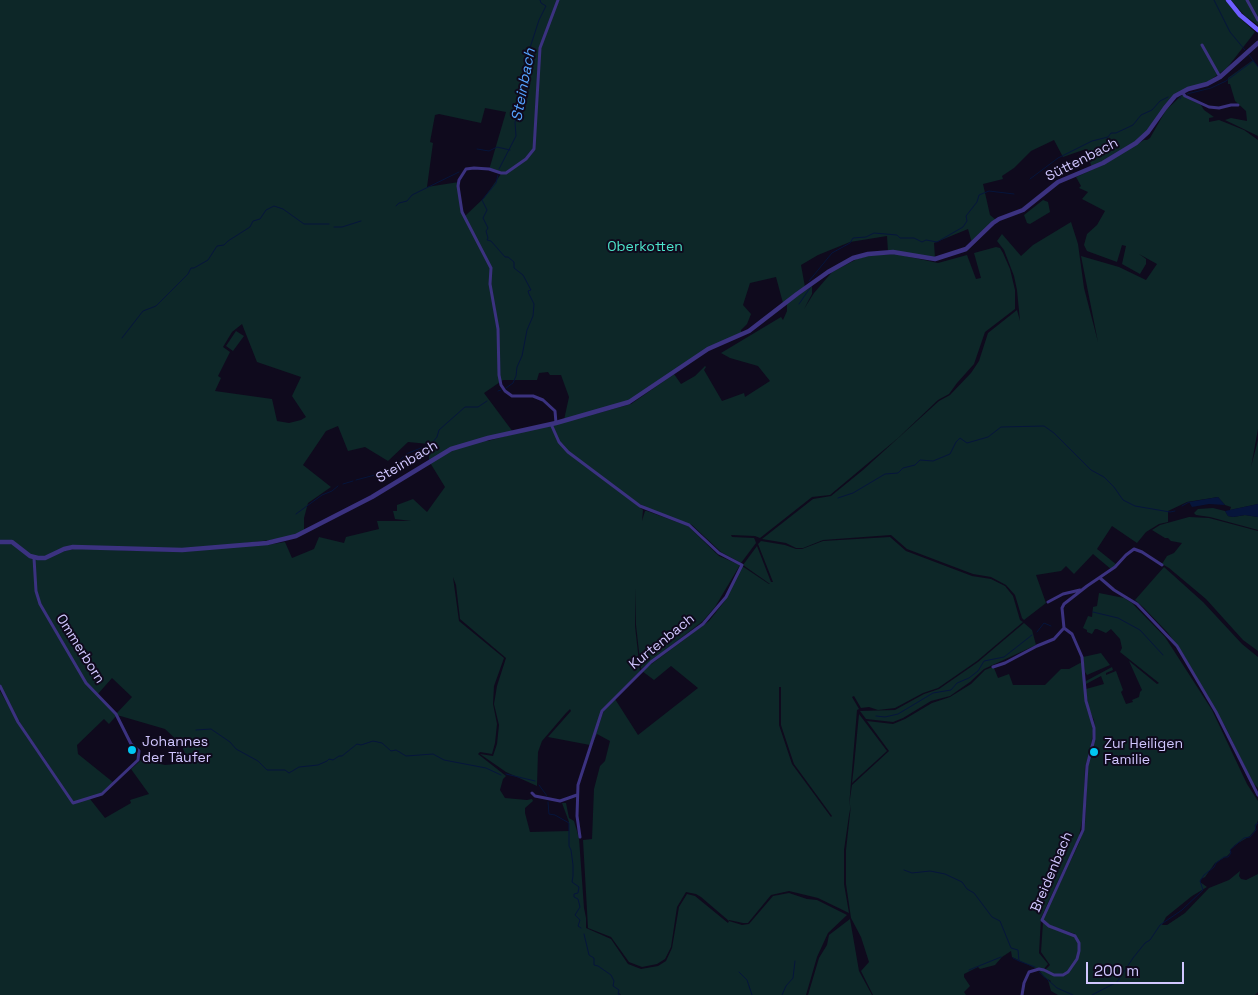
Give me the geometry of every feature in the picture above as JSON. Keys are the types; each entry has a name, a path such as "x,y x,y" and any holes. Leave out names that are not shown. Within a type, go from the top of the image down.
{"main road":[{"path":"1228,0 1240,15 1258,30"}],"street":[{"path":"553,423 555,411 543,400 533,396 512,396 502,387 499,378 498,329 491,287 491,266 460,208 458,184 466,169 489,169 501,173 506,172 518,166 534,150 540,48 558,0"},
{"path":"1247,0 1258,20"},
{"name":"Süttenbach","path":"670,374 708,349 742,335 797,294 842,263 856,256 904,252 935,259 966,249 993,223 1024,210 1058,182 1098,166 1136,143 1148,132 1169,102 1182,92 1207,84 1220,77 1258,42"},
{"path":"1202,45 1220,77"},
{"path":"1182,92 1185,96 1209,107 1219,108 1238,105"},
{"name":"Steinbach","path":"34,558 45,558 64,549 75,547 182,550 283,540 315,527 451,449 629,402 670,374"},
{"name":"Kurtenbach","path":"553,423 558,442 568,452 640,506 689,525 719,553 742,565 726,598 703,624 651,662 602,711 578,785 576,816 580,837"},
{"path":"0,542 15,543 34,558"},
{"path":"993,667 1054,639 1064,628 1062,608 1064,604 1080,590 1115,568 1134,549 1162,565"},
{"name":"Ommerborn","path":"0,686 18,722 72,802 102,794 138,760 139,751 131,744 116,714 86,683 40,604 36,591 34,558"},
{"path":"1100,578 1114,590 1137,604 1177,646 1216,712 1258,795"},
{"path":"1048,602 1063,594 1080,590"},
{"name":"Breidenbach","path":"1022,995 1029,972 1039,969 1054,976 1063,975 1068,972 1078,955 1079,943 1075,936 1045,923 1042,918 1083,830 1087,766 1094,739 1094,728 1086,700 1082,657 1074,643 1072,634 1064,628"},
{"path":"532,793 535,796 560,801 577,795"}],"green space":[{"name":"Oberkotten","path":"0,0 1225,0 1255,32 1227,68 1209,81 1177,93 1141,138 1092,168 1086,149 1063,157 1054,140 1031,151 1014,168 1002,176 1003,179 983,184 990,215 996,220 972,243 968,229 934,243 935,258 888,252 887,236 850,242 818,255 801,265 805,287 783,303 776,277 750,283 743,305 751,314 747,324 741,330 742,335 713,346 632,399 588,414 595,414 631,404 674,374 681,384 695,376 705,366 704,370 722,401 744,393 745,397 770,381 758,366 730,358 721,353 781,317 783,320 787,311 787,303 812,286 812,294 804,309 814,293 832,272 857,259 871,255 896,254 938,263 967,255 976,279 981,278 974,253 996,247 1000,248 1010,269 1015,290 1015,309 985,332 974,364 949,394 938,400 898,438 830,495 812,497 760,538 731,535 732,537 754,538 755,540 756,543 741,563 721,552 692,525 650,510 623,494 643,510 642,521 645,511 647,511 688,526 719,556 740,565 715,607 703,621 641,669 636,625 636,588 635,626 640,671 602,710 590,745 548,737 571,711 570,709 566,713 542,741 538,752 537,786 506,772 480,754 493,756 497,744 499,725 494,704 497,686 506,658 460,619 456,585 453,577 459,621 504,658 494,686 493,704 497,724 495,743 492,754 480,752 478,754 506,776 503,779 500,790 505,798 532,799 533,801 525,808 530,832 569,831 569,822 562,803 566,803 569,818 574,821 579,838 586,928 611,939 628,964 641,969 658,966 666,961 672,948 679,907 687,894 695,896 728,923 729,921 742,925 749,924 773,896 789,893 817,900 847,915 828,933 817,957 806,995 621,995 618,992 620,995 0,995 0,691 26,736 65,791 25,732 0,684 0,544 6,542 23,549 13,541 0,541","holes":["485,108 506,112 489,170 501,174 484,198 465,216 461,205 459,182 427,187 433,143 430,142 435,115 439,114 481,123","242,324 257,362 301,377 292,396 306,417 289,423 277,421 272,399 215,391 221,378 218,376 230,352 223,347 232,332","548,372 550,375 561,375 569,397 564,420 488,441 482,440 513,432 484,393 503,380 537,380 539,373","338,426 348,451 365,447 388,461 408,442 429,444 429,461 445,487 427,512 413,499 397,505 397,511 393,511 395,519 411,521 377,521 379,529 346,537 344,543 319,537 314,549 292,558 285,542 182,551 79,548 60,552 39,560 42,557 70,547 203,548 279,539 304,532 304,518 308,503 331,487 303,465 326,431","112,678 132,697 116,714 97,695","117,715 165,729 181,744 187,758 187,763 165,765 141,760 131,769 149,794 130,800 131,803 105,818 90,799 103,795 114,783 78,754 77,745 104,719 109,724"]},
{"path":"1231,0 1258,0 1258,25 1245,16"},
{"path":"1253,60 1258,67 1258,136 1225,120 1231,118 1247,121 1246,111 1235,101 1230,84 1228,84 1228,78"},
{"path":"1182,95 1201,105 1204,110 1214,117 1209,118 1209,122 1219,120 1244,130 1258,140 1258,429 1251,467 1258,440 1258,504 1230,510 1231,507 1225,505 1218,497 1187,502 1168,511 1168,522 1159,524 1146,532 1137,543 1112,526 1097,549 1117,565 1112,570 1093,554 1074,574 1066,566 1061,571 1036,575 1046,603 1024,620 1015,595 1006,585 991,577 973,574 907,549 891,535 823,540 803,548 796,548 786,543 762,539 813,499 831,496 863,470 939,401 950,395 971,373 979,361 988,333 1017,310 1020,321 1014,276 1004,250 997,241 1002,234 1021,256 1033,245 1071,222 1078,244 1084,288 1098,342 1081,256 1119,267 1146,280 1157,264 1139,254 1146,259 1146,264 1140,274 1122,264 1126,246 1122,245 1117,262 1087,251 1084,245 1087,234 1097,225 1105,211 1082,199 1088,192 1079,188 1081,186 1076,177 1103,165 1150,138 1166,110"},
{"path":"1043,200 1048,202 1050,212 1030,224 1027,223 1024,215"},
{"path":"236,331 244,336 233,351 226,346"},
{"path":"1213,508 1225,511 1228,516 1233,517 1245,515 1258,517 1258,530 1194,513 1198,509"},
{"path":"1189,517 1209,518 1258,531 1258,651 1243,640 1206,599 1162,564 1167,556 1174,553 1182,543 1171,541 1152,530 1160,525"},
{"path":"890,537 906,551 972,576 991,579 1005,586 1013,596 1020,620 1023,622 977,661 938,688 923,693 895,708 878,710 869,707 861,708 854,696 852,697 859,709 857,710 849,806 852,785 889,751 867,721 893,724 905,719 932,703 950,697 971,684 985,670 1005,662 994,668 998,678 1009,674 1013,685 1045,685 1061,669 1069,669 1082,662 1084,688 1093,731 1091,747 1085,767 1084,811 1079,836 1041,918 1039,953 1048,964 1044,969 1035,968 1012,957 1011,951 995,965 980,969 978,967 964,974 970,986 964,992 966,995 873,995 861,971 869,962 861,937 851,918 846,884 846,850 851,805 844,850 844,884 849,913 818,898 789,891 771,895 748,923 729,920 701,897 686,892 677,907 671,947 665,959 657,964 642,967 629,962 611,937 588,928 583,840 592,839 594,789 600,766 605,761 610,741 597,734 592,745 604,710 615,699 638,735 698,688 671,666 654,680 642,671 709,621 724,602 742,566 770,584 743,565 757,546 771,582 773,582 758,544 761,541 802,549 823,541","holes":["779,687 781,687 781,725 794,764 831,817 792,764 779,725"]},
{"path":"1164,567 1203,602 1242,644 1258,657 1258,788 1252,782 1226,728 1183,654 1168,633 1135,600"},
{"path":"1099,593 1124,598 1132,603 1165,637 1212,710 1247,784 1258,801 1258,820 1255,830 1250,836 1235,845 1227,856 1215,863 1205,877 1201,879 1200,882 1207,887 1192,896 1166,917 1162,925 1167,925 1185,913 1209,888 1229,880 1240,871 1239,876 1241,879 1246,880 1258,874 1258,992 1255,995 1058,995 1051,991 1048,980 1051,981 1044,977 1039,970 1044,971 1050,965 1041,952 1043,922 1049,927 1073,936 1075,934 1049,925 1043,919 1080,841 1085,823 1088,766 1090,757 1096,758 1096,749 1093,749 1094,720 1088,707 1086,689 1104,684 1101,676 1086,684 1086,681 1112,667 1113,670 1106,673 1106,675 1116,671 1126,704 1133,702 1132,700 1139,697 1142,690 1129,661 1157,684 1159,683 1120,652 1122,648 1120,639 1111,629 1106,633 1095,629 1092,634 1083,628 1088,616 1092,617 1093,607 1097,606"},
{"path":"1024,623 1032,630 1036,645 984,669 950,696 931,701 893,722 866,719 860,711 895,710 924,694 939,689 978,662"},
{"path":"1101,653 1110,665 1087,675 1083,657"},
{"path":"859,714 887,751 852,783 854,766"},
{"path":"850,919 859,971 872,995 808,995 819,958 827,945 829,935"}],"water":[{"path":"1218,497 1225,505 1209,504 1192,507 1189,502"},
{"path":"1258,504 1258,517 1245,515 1233,517 1228,516 1225,511"}],"waterway":[{"name":"Steinbach","path":"499,169 516,136 515,122 520,108 517,101 524,93 524,85 528,76 529,64 527,57 539,20 546,6 540,0"},
{"path":"1214,0 1230,32 1245,50"},
{"path":"1249,55 1258,67"},
{"path":"1187,94 1211,88 1226,81 1253,61"},
{"path":"1030,179 1058,158 1092,141 1108,137 1111,133 1116,133 1133,125 1141,115 1152,110 1160,101 1168,97"},
{"path":"477,149 489,151 497,147 510,150"},
{"path":"396,206 407,201 412,195 459,172"},
{"name":"Steinbach","path":"498,175 496,183 482,200 487,210 483,218 488,228 486,231 487,240 491,241 505,257 514,262 514,268 523,275 531,290 528,291 534,304 533,316 527,330 516,376 513,383 506,388"},
{"path":"809,281 832,253 850,243 853,238 866,237 874,233 897,235 900,238 914,238 922,242 926,240 937,242 963,227 967,221 966,216 977,202 979,195 989,191 1014,194"},
{"path":"122,338 143,311 156,306 188,274 191,268 208,260 217,246 224,245 250,227 253,221 260,219 266,210 274,206 283,209 304,224 329,224"},
{"path":"334,227 342,227 361,221"},
{"path":"799,304 810,288"},
{"name":"Steinbach","path":"356,480 390,471 406,454 431,444 437,437 439,430 465,407 478,407 487,401"},
{"path":"838,498 853,493 885,474 898,473 903,468 915,465 920,460 933,461 950,454 960,438 967,443 988,437 1001,427 1044,426 1054,433 1091,470 1104,477 1123,500 1135,506 1170,512 1175,511"},
{"name":"Steinbach","path":"343,484 353,481"},
{"name":"Steinbach","path":"296,514 338,486"},
{"path":"1182,506 1189,502"},
{"path":"1093,612 1118,618 1140,630 1163,655"},
{"path":"1037,632 1044,623 1051,626"},
{"path":"876,716 885,717 898,714 933,693 951,690 957,683 969,678 978,671 984,661 1004,657 1032,635"},
{"path":"196,730 211,729 230,742 236,749 258,761 267,770 285,770 289,773 299,767 318,765 329,759 333,760 342,756 357,744 361,745 373,741 382,743 391,751 396,750 406,756 433,754 444,760 486,768 501,775"},
{"path":"506,774 535,781"},
{"path":"539,785 547,796"},
{"path":"548,802 549,814 555,815 569,823 569,846 573,865 572,882 579,887 578,893 574,894 574,897 578,899 580,907 575,915 580,920 578,926 581,928"},
{"name":"Breidenbach","path":"1092,995 1117,982 1133,958 1145,943 1150,940 1160,925 1182,910 1203,890 1200,881 1204,875 1216,863 1224,857 1228,857 1231,853 1230,850 1244,838 1250,837 1256,830 1255,825 1258,823"},
{"name":"Breidenbach","path":"904,870 912,873 930,871 945,874 962,882 967,889 974,893 992,917 1000,921 1011,948 1018,950 1019,961 1035,967"},
{"path":"584,934 589,955 594,958 594,965 611,975 614,981 613,986 619,990 618,994 620,995"},
{"path":"969,970 1001,957"},
{"name":"Breidenbach","path":"1013,958 1019,961"},
{"path":"782,995 786,986 793,978 795,961"},
{"path":"739,972 747,980 752,995"},
{"name":"Breidenbach","path":"1039,972 1057,988 1073,995"}],"place":[{"name":"Johannes der Täufer","path":"132,750"},
{"name":"Zur Heiligen Familie","path":"1094,752"}]}
